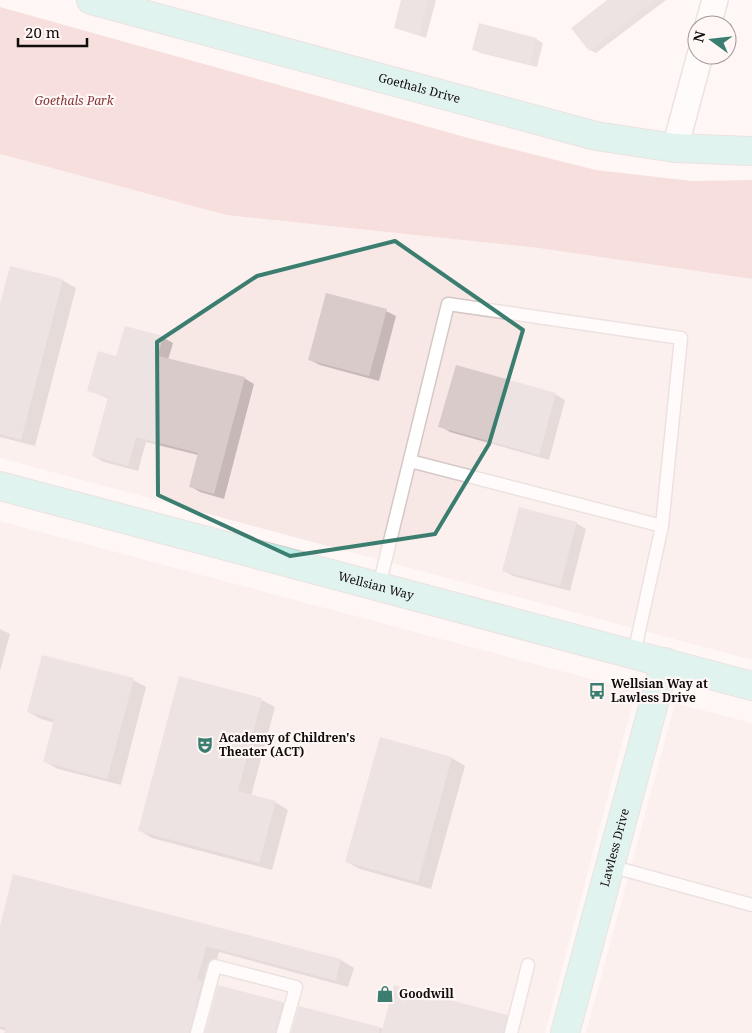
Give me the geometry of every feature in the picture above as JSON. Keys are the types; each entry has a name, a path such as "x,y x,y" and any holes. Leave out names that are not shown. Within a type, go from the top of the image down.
{"street":[{"name":"Goethals Drive","path":"91,0 596,136 675,148 752,151"},
{"path":"711,15 715,0"},
{"path":"675,148 697,65"},
{"name":"Wellsian Way","path":"0,486 752,686"},
{"name":"Lawless Drive","path":"566,1033 665,662"}],"lane":[{"path":"379,586 448,304 680,338 662,526 634,654"},
{"path":"410,461 662,526"},
{"path":"610,866 752,905"},
{"path":"511,1033 528,964"},
{"path":"197,1033 215,966 296,987 283,1033"}],"highlighted area":[{"path":"395,241 523,330 489,444 435,534 290,556 158,495 157,342 257,276"}],"shaded area":[{"path":"0,154 226,215 538,248 752,279 752,660 0,458"},
{"path":"0,521 636,691 545,1033 0,1033"},
{"path":"675,703 752,723 752,1033 586,1033"}],"green space":[{"name":"Goethals Park","path":"0,7 472,139 596,170 692,181 752,180 752,279 538,248 226,215 0,154"}],"building":[{"path":"401,0 428,0 419,35 394,28"},
{"path":"607,0 655,0 589,51 571,28"},
{"path":"479,23 537,38 530,64 472,50"},
{"path":"10,266 63,279 21,440 0,434 0,304"},
{"path":"326,293 387,309 369,376 308,360"},
{"path":"125,326 163,336 158,356 245,377 214,494 189,487 198,453 136,437 128,466 92,456 108,397 87,391 98,351 116,356"},
{"path":"456,365 556,393 539,455 438,427"},
{"path":"519,507 577,522 560,586 502,571"},
{"path":"42,655 134,678 107,779 43,762 54,719 27,712"},
{"name":"Academy of Children's Theater (ACT)","path":"179,676 262,698 238,791 276,801 259,863 138,831"},
{"path":"380,737 452,757 418,882 345,862"},
{"path":"13,874 341,959 336,981 206,946 197,980 202,981 189,1033 4,1033 6,1028 0,1026 0,926"},
{"path":"218,985 283,1002 275,1033 205,1033"},
{"path":"394,985 507,1015 503,1033 381,1033"},
{"path":"299,1006 380,1027 379,1033 291,1033"}],"place":[{"name":"Wellsian Way at Lawless Drive","path":"597,691"},
{"name":"Academy of Children's Theater (ACT)","path":"205,745"},
{"name":"Goodwill","path":"385,994"}]}
